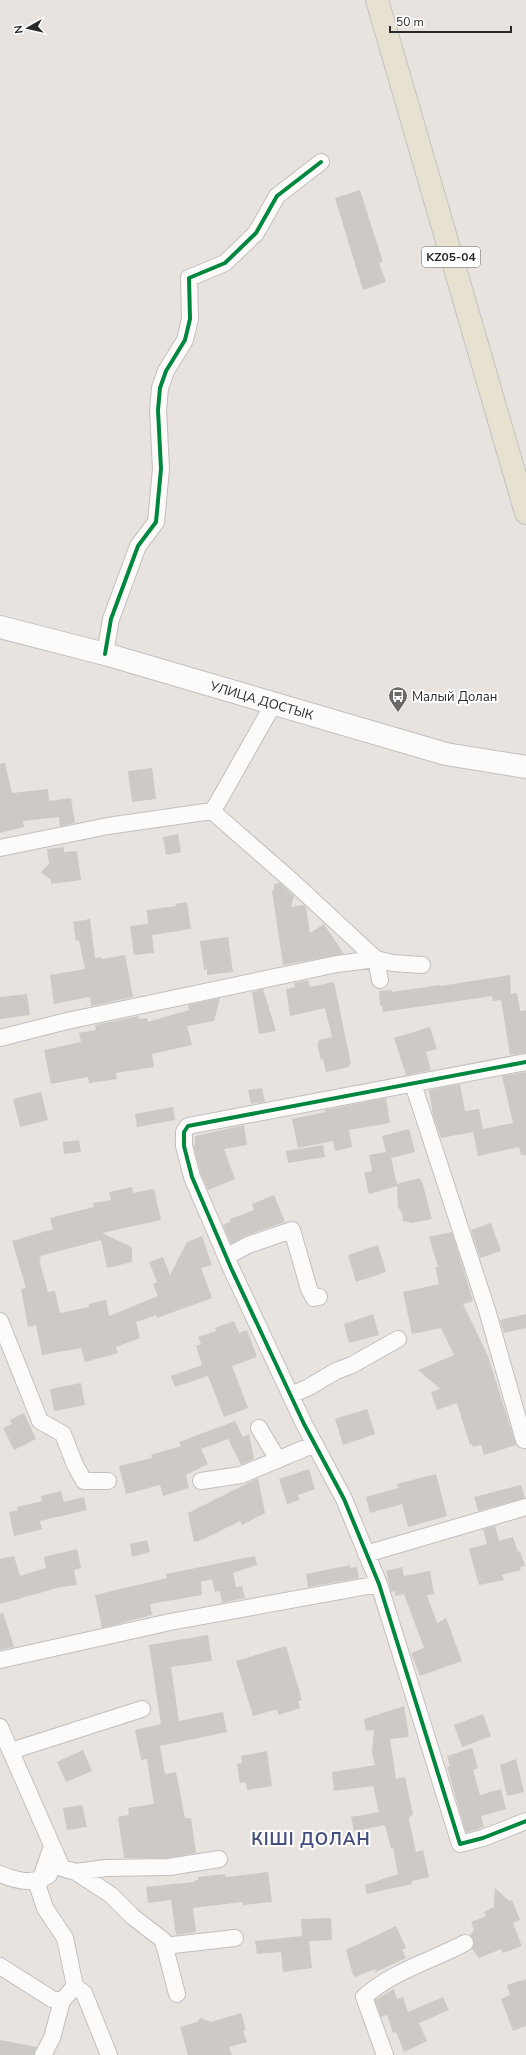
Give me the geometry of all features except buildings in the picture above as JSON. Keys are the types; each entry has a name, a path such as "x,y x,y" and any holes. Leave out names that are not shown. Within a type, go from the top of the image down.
{"main road":[{"name":"KZ05-04","path":"377,0 526,513"},
{"name":"УЛИЦА ДОСТЫК","path":"0,628 105,654 446,754 526,767"}],"street":[{"path":"105,654 111,619 138,546 156,522 161,469 158,410 160,388 166,370 185,340 190,319 189,278 225,264 256,234 277,196 321,162"},
{"path":"0,848 108,826 212,811 274,703"},
{"path":"212,811 294,882 376,959 380,980"},
{"path":"0,1038 67,1021 337,964 376,959 393,963 422,965"},
{"path":"526,1062 188,1126 184,1132 184,1146 192,1177 226,1257 290,1395 314,1444 344,1499 378,1584 460,1844 483,1838 526,1821"},
{"path":"413,1084 487,1310 524,1440"},
{"path":"226,1257 248,1245 292,1230 309,1289 314,1298 319,1297"},
{"path":"0,1321 40,1421 63,1434 75,1465 84,1481 108,1481"},
{"path":"290,1395 309,1387 336,1371 352,1365 398,1340"},
{"path":"259,1428 278,1460"},
{"path":"201,1481 240,1475 314,1444"},
{"path":"366,1554 526,1507"},
{"path":"0,1660 170,1622 378,1584"},
{"path":"10,1751 142,1709"},
{"path":"0,1727 52,1846 69,1870 111,1895 134,1917 163,1940 177,1994"},
{"path":"52,1846 38,1887 45,1908 65,1938 75,1986 84,1993 109,2055"},
{"path":"0,1874 26,1882 41,1880 69,1870 169,1867 219,1859"},
{"path":"164,1946 235,1938"},
{"path":"385,2055 364,1997 376,1986 394,1976 466,1943"},
{"path":"0,1966 52,1999 62,2001"},
{"path":"43,2055 52,2038 62,2001 75,1986"}],"cycle path":[{"path":"105,654 111,619 138,546 156,522 161,469 158,410 160,388 166,371 185,340 190,319 189,278 225,263 256,233 277,196 321,162"},
{"path":"526,1062 188,1126 184,1132 184,1146 192,1177 231,1268 304,1424 344,1499 379,1584 460,1844 483,1838 526,1821"}],"place":[{"name":"Малый Долан","path":"398,713"}],"district":[{"name":"КІШІ ДОЛАН","path":"311,1839"}]}
